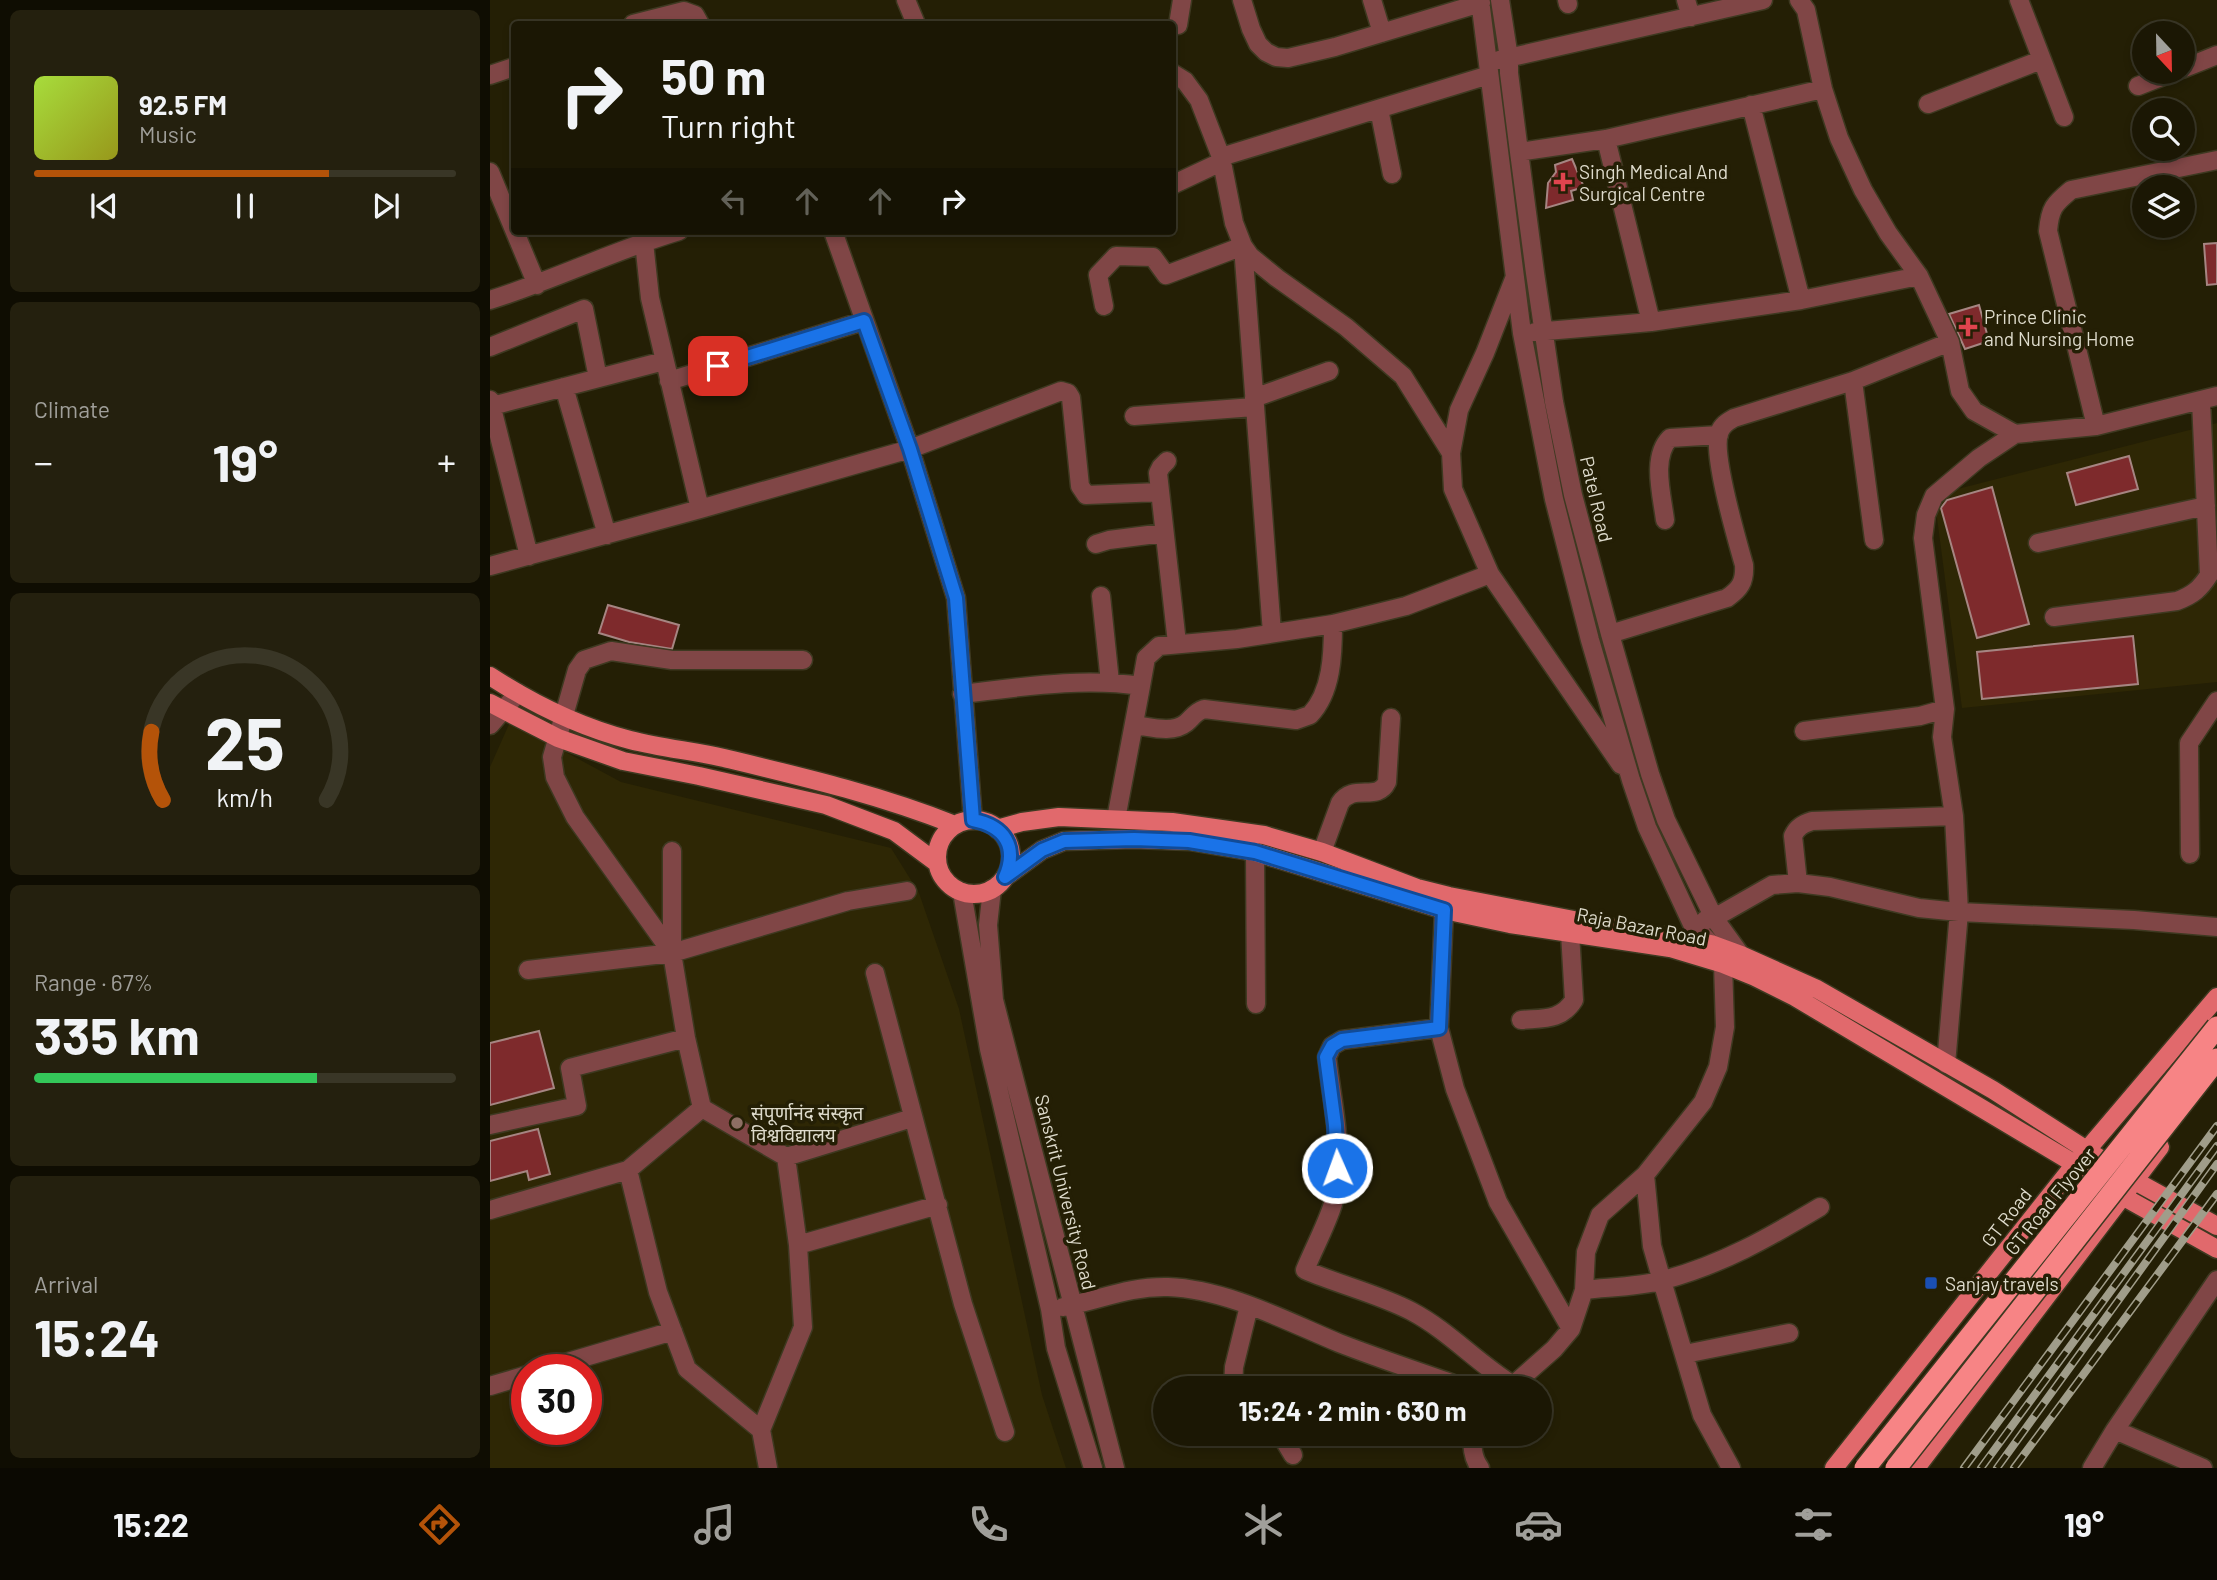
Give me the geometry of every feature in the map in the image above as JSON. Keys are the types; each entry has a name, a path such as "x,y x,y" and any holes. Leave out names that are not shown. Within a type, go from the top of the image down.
{"highway":[{"name":"GT Road Flyover","path":"1865,1468 2217,1027"},
{"path":"1896,1468 2217,1059"}],"main road":[{"path":"490,676 564,717 629,740 833,784 955,825"},
{"path":"496,707 558,738 623,761 826,805 894,831 937,863"},
{"path":"855,816 863,793"},
{"name":"Raja Bazar Road","path":"998,829 1022,822 1059,817 1172,822 1264,835 1322,852 1418,888 1449,896 1711,944 1817,989 1993,1090 2081,1157 2122,1196 2217,1249"},
{"path":"973,820 986,822 998,829 1006,839 1010,865 999,883 972,894 962,892 946,882 937,863 937,852 940,841 955,825 973,820"},
{"name":"Raja Bazar Road","path":"999,883 1042,850 1064,841 1189,841 1255,852 1444,910 1510,924 1670,948 1755,976 2081,1157 2135,1181 2217,1226"},
{"name":"GT Road","path":"1834,1468 2081,1157 2217,997"},
{"path":"1916,1468 2217,1071"}],"street":[{"path":"906,0 915,21"},
{"path":"1178,25 1182,0"},
{"path":"1242,0 1258,44 1276,57 1288,58 1335,47 1480,1 1522,333 1554,499 1590,640 1647,827 1692,923 1711,944 1723,964 1725,1027 1718,1067 1703,1102 1644,1175 1600,1215 1586,1252 1584,1290 1571,1329 1554,1349 1523,1376"},
{"path":"1373,0 1382,33"},
{"name":"Patel Road","path":"1500,0 1509,58 1518,152 1554,402 1573,495 1650,774 1666,820 1714,918 1755,976"},
{"path":"1176,183 1221,159 1379,109 1489,69 1509,58 1689,9 1763,0"},
{"path":"1799,0 1806,10 1823,89 1839,138 1863,190 1888,233 1919,275 1950,342 1960,391 1974,411 2015,434"},
{"path":"2018,0 2064,117"},
{"path":"645,21 684,11 695,15 698,21"},
{"path":"2195,64 2217,55"},
{"path":"1928,104 2041,60"},
{"path":"490,75 511,68"},
{"path":"1176,75 1185,81 1199,100 1221,159 1234,223 1250,256 1346,327 1403,376 1451,453"},
{"path":"2138,86 2143,84"},
{"path":"1518,152 1606,139 1823,89"},
{"path":"1751,105 1801,300"},
{"path":"1379,109 1392,174"},
{"path":"1606,139 1651,323"},
{"path":"2096,426 2048,231 2049,214 2056,202 2071,190 2217,160"},
{"path":"491,177 511,224"},
{"path":"516,235 537,285"},
{"path":"490,300 537,285 666,235"},
{"path":"834,235 910,449 956,598 973,820"},
{"path":"644,242 650,298 700,509"},
{"path":"1104,306 1098,275 1116,257 1153,257 1166,275 1243,246"},
{"path":"1243,246 1272,633"},
{"path":"1522,333 1651,323 1801,300 1919,275"},
{"path":"1515,276 1459,410 1451,453 1453,489 1490,574 1631,779"},
{"path":"490,347 584,309 598,378"},
{"path":"669,382 864,321"},
{"path":"1610,634 1727,598 1739,590 1745,577 1744,565 1724,484 1718,440 1724,424 1734,418 1853,381 1950,342"},
{"path":"529,556 491,403 664,361"},
{"path":"1134,416 1254,402 1329,371"},
{"path":"1853,381 1874,540"},
{"path":"564,387 607,535"},
{"path":"490,566 910,449 1062,391 1068,393 1071,398 1082,491 1093,496 1160,492"},
{"path":"1946,1064 1959,912 1954,816 1942,737 1945,709 1923,537 1926,515 1934,496 1979,457 2015,434 2096,426 2209,399 2206,506 2208,575 2201,588 2177,601 2054,617"},
{"path":"1665,520 1660,468 1663,445 1670,438 1719,435"},
{"path":"1167,461 1158,472 1177,643"},
{"path":"2038,543 2206,506"},
{"path":"1096,544 1164,533"},
{"path":"1116,819 1146,659 1159,646 1237,639 1333,624 1406,606 1490,574"},
{"path":"1101,596 1110,682"},
{"path":"1135,725 1173,729 1185,724 1198,711 1204,709 1296,720 1310,715 1323,695 1328,677 1333,656 1333,624"},
{"path":"672,953 575,817 555,777 552,757 577,670 584,660 611,651 672,660 803,660"},
{"path":"962,694 1050,684 1110,682 1141,686"},
{"path":"490,725 496,707 518,693"},
{"path":"2190,854 2189,743 2217,701"},
{"path":"1804,731 1920,716 1945,709"},
{"path":"1322,852 1344,796 1384,788 1387,782 1391,718"},
{"path":"1798,883 1793,836 1801,825 1812,821 1954,816"},
{"path":"672,851 672,953 686,1038 702,1108 786,1157 912,1118"},
{"path":"1255,852 1256,1004"},
{"name":"Sanskrit University Road","path":"999,883 988,927 994,1000 1115,1468"},
{"path":"1692,923 1714,918 1772,885 1798,883 1830,887 1919,908 2217,927"},
{"path":"528,970 672,953 848,901 907,891"},
{"path":"962,892 989,1049 1050,1309 1056,1348 1093,1468"},
{"path":"1444,910 1439,1028 1455,1089 1498,1202 1571,1329"},
{"path":"967,931 988,927"},
{"path":"1521,1020 1563,1014 1574,1000 1570,933"},
{"path":"875,973 963,1304 1005,1432"},
{"path":"1439,1028 1342,1040 1328,1051 1326,1057 1336,1139 1337,1184 1333,1205 1305,1270 1412,1312 1460,1344 1497,1376"},
{"path":"490,1125 577,1106 570,1068 686,1038"},
{"path":"490,1210 628,1170 702,1108"},
{"path":"768,1468 761,1430 803,1327 799,1245 786,1157"},
{"path":"628,1170 658,1292 687,1369 761,1430"},
{"path":"1644,1175 1652,1246 1661,1281 1702,1415 1731,1468"},
{"path":"799,1245 938,1205"},
{"path":"1584,1290 1661,1281 1702,1268 1752,1247 1820,1207"},
{"path":"2092,1468 2217,1280"},
{"path":"1050,1309 1131,1290 1169,1287 1201,1291 1249,1306 1342,1344 1431,1376"},
{"path":"1234,1376 1249,1306"},
{"path":"595,1354 673,1331"},
{"path":"1685,1354 1789,1333"},
{"path":"490,1386 511,1380"},
{"path":"2115,1430 2203,1468"},
{"path":"1287,1446 1293,1455"},
{"path":"1472,1446 1480,1468"}],"shaded area":[{"path":"2217,423 2217,682 1962,708 1934,495"},
{"name":"संपूर्णानंद संस्कृत विश्वविद्यालय","path":"510,722 621,782 891,848 919,893 959,1009 1042,1395 1066,1468 490,1468 490,767"}],"building":[{"path":"1572,159 1584,187 1571,191 1573,200 1546,208 1548,183 1556,172 1555,165"},
{"path":"2217,243 2217,284 2207,285 2204,244"},
{"path":"1979,305 1989,341 1965,349 1949,314"},
{"path":"2129,456 2138,489 2076,505 2067,473"},
{"path":"1992,487 2029,624 1977,638 1941,508 1947,500"},
{"path":"608,605 679,625 672,649 629,642 599,633"},
{"path":"2133,636 2138,684 1982,699 1977,652"},
{"path":"539,1031 554,1088 490,1105 490,1043"},
{"path":"538,1129 550,1174 529,1180 527,1171 490,1181 490,1141"}],"railway":[{"path":"1964,1468 2217,1126"},
{"path":"1981,1468 2217,1146"},
{"path":"1997,1468 2217,1164"},
{"path":"2014,1468 2217,1194"}],"place":[{"name":"Singh Medical And Surgical Centre","path":"1563,182"},
{"name":"Prince Clinic and Nursing Home","path":"1968,327"},
{"name":"संपूर्णानंद संस्कृत विश्वविद्यालय","path":"737,1123"},
{"name":"Sanjay travels","path":"1931,1283"}],"route":[{"path":"718,366 864,321 910,449 956,598 973,820 986,822 998,829 1006,839 1010,865 1005,877 1042,850 1064,841 1189,841 1255,852 1444,910 1439,1028 1342,1040 1328,1051 1326,1057 1335,1125 1337,1168"}]}
